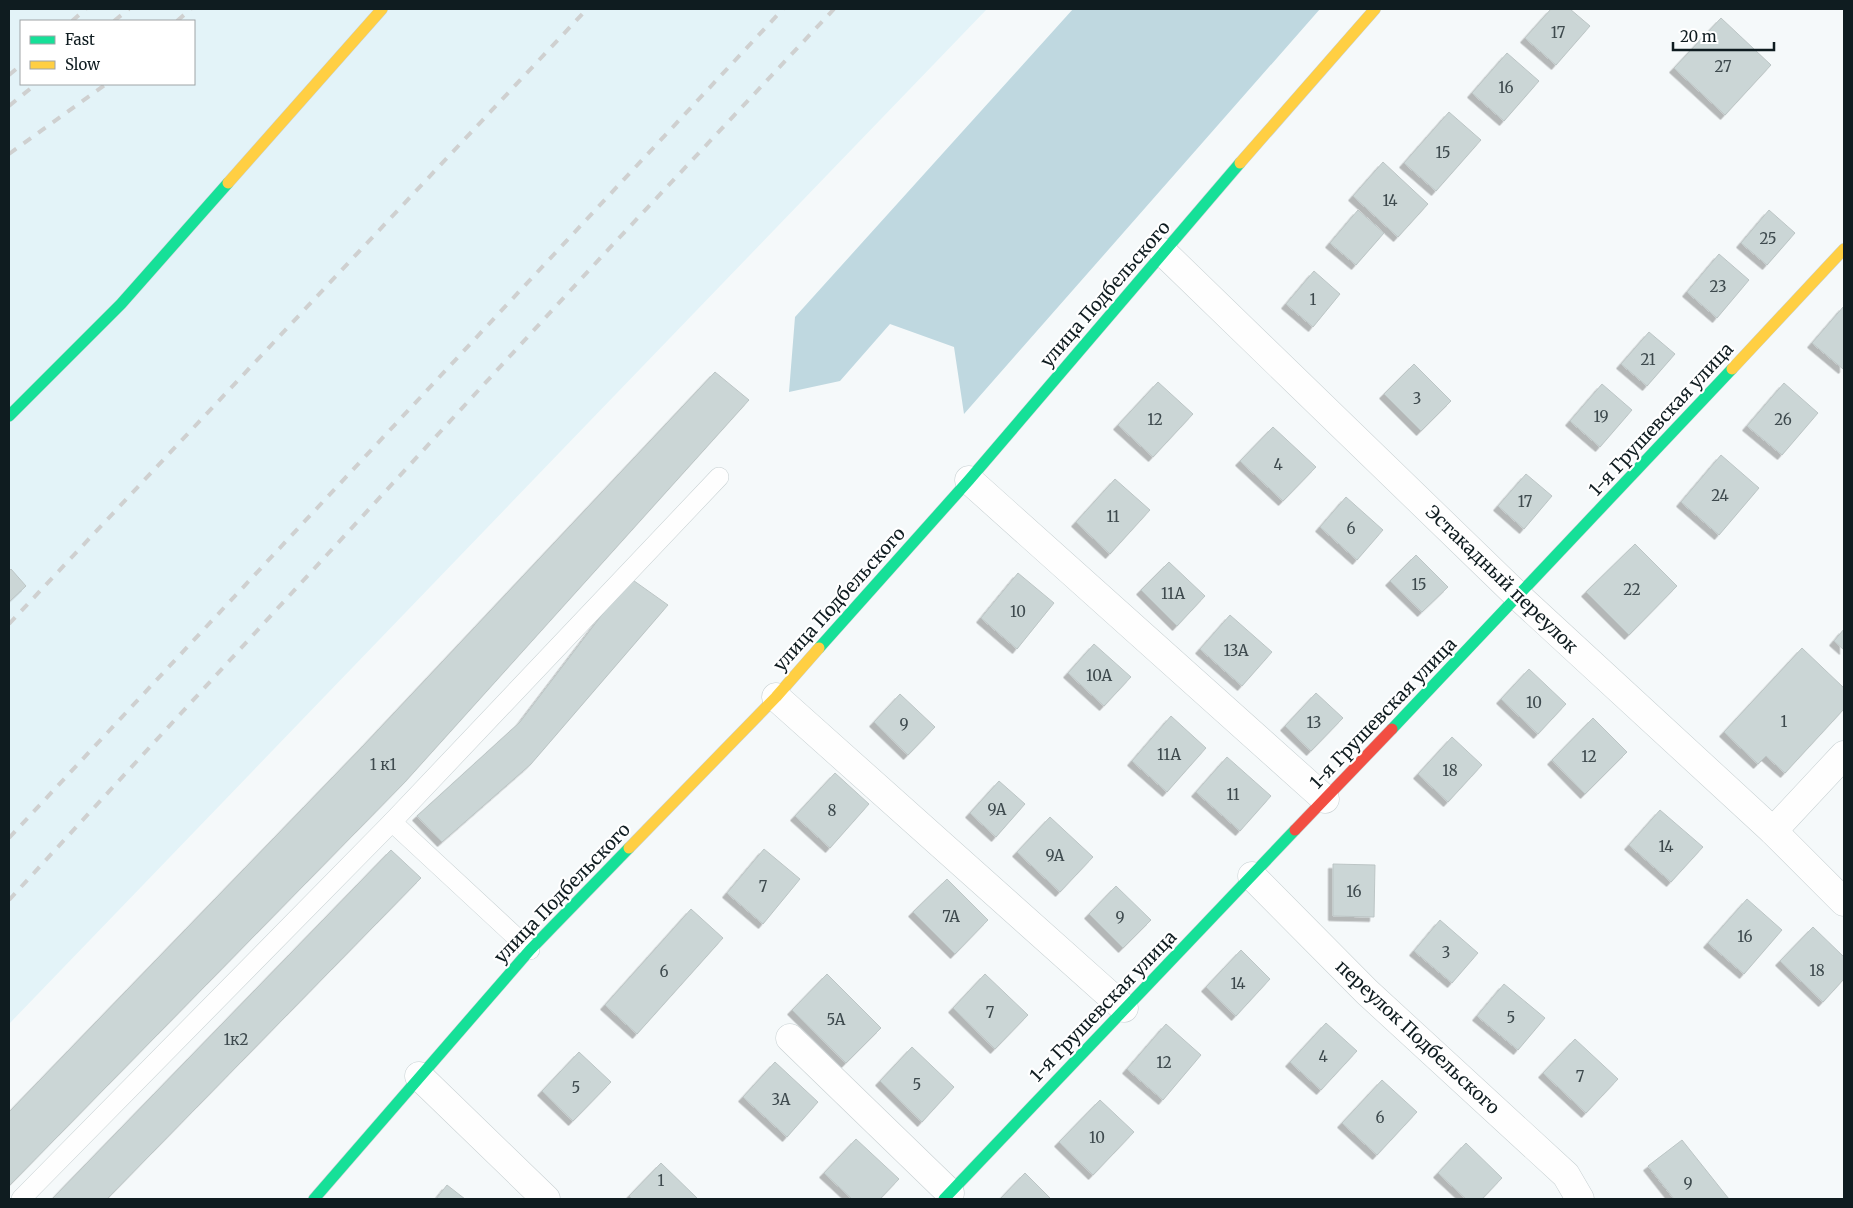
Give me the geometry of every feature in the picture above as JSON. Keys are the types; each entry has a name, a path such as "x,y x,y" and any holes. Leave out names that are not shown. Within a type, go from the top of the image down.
{"street":[{"path":"9,416 121,304 382,9"},
{"name":"улица Подбельского","path":"314,1199 530,950 776,697 969,480 1163,252 1375,9"},
{"name":"1-я Грушевская улица","path":"947,1196 1124,1008 1520,597 1844,249"},
{"name":"Эстакадный переулок","path":"1163,252 1520,597 1773,831 1844,902"},
{"path":"969,480 1325,799"},
{"path":"776,697 1124,1008"},
{"path":"1773,831 1844,755"},
{"name":"переулок Подбельского","path":"1252,876 1367,992 1566,1175 1580,1199"},
{"path":"790,1038 947,1196"},
{"path":"419,1076 546,1199"}],"lane":[{"path":"21,1199 392,822 719,477"},
{"path":"392,822 530,950"}],"shaded area":[{"path":"9,9 987,9 9,1024"},
{"path":"1073,9 1320,9 964,414 954,347 890,324 840,381 789,392 795,317"}],"building":[{"path":"1551,9 1570,9 1590,26 1556,65 1525,38"},
{"path":"1721,18 1771,65 1725,115 1674,68"},
{"path":"1507,53 1539,81 1504,121 1472,93"},
{"path":"1449,112 1481,140 1436,191 1404,163"},
{"path":"1383,162 1428,204 1398,237 1353,196"},
{"path":"1358,210 1384,233 1356,265 1330,243"},
{"path":"1769,210 1795,233 1767,265 1741,243"},
{"path":"1719,254 1749,280 1717,318 1687,292"},
{"path":"1314,271 1340,294 1313,327 1286,304"},
{"path":"1844,306 1844,368 1843,369 1812,343"},
{"path":"1649,332 1675,354 1647,386 1621,364"},
{"path":"1414,364 1451,401 1421,431 1384,394"},
{"path":"715,372 749,400 405,782 9,1186 9,1112 363,746"},
{"path":"1158,382 1193,414 1153,457 1118,425"},
{"path":"1784,383 1818,413 1782,455 1747,426"},
{"path":"1602,384 1632,410 1600,447 1570,421"},
{"path":"1273,427 1316,467 1283,501 1240,461"},
{"path":"1721,455 1759,488 1719,535 1681,502"},
{"path":"1526,474 1552,496 1524,529 1498,506"},
{"path":"1115,479 1150,510 1110,554 1076,522"},
{"path":"1346,497 1383,530 1357,560 1320,527"},
{"path":"1635,544 1677,586 1629,635 1586,592"},
{"path":"1416,555 1448,587 1422,612 1390,581"},
{"path":"1169,562 1205,596 1177,626 1141,590"},
{"path":"11,569 26,586 9,602 9,571"},
{"path":"1018,573 1054,603 1017,649 981,618"},
{"path":"630,578 668,605 531,764 442,842 417,816 520,722"},
{"path":"1230,615 1272,652 1242,686 1200,649"},
{"path":"1844,629 1844,650 1834,641"},
{"path":"1094,644 1131,677 1104,706 1068,673"},
{"path":"1802,648 1844,688 1844,709 1785,773 1766,756 1758,764 1724,732"},
{"path":"1529,669 1566,704 1538,734 1501,699"},
{"path":"1316,693 1343,718 1311,751 1285,726"},
{"path":"900,694 935,727 908,755 874,722"},
{"path":"1171,716 1206,748 1167,792 1132,761"},
{"path":"1593,718 1627,752 1585,794 1552,760"},
{"path":"1452,737 1482,765 1448,802 1418,774"},
{"path":"1227,757 1271,796 1240,831 1196,792"},
{"path":"835,773 869,804 830,848 795,816"},
{"path":"999,781 1025,804 996,837 970,813"},
{"path":"1660,810 1703,847 1671,882 1629,845"},
{"path":"1050,817 1093,857 1060,892 1017,852"},
{"path":"764,849 800,879 763,924 727,893"},
{"path":"391,850 421,878 107,1199 52,1199"},
{"path":"1333,864 1375,865 1374,917 1333,916"},
{"path":"947,879 988,920 955,954 913,912"},
{"path":"1116,886 1151,920 1123,948 1089,914"},
{"path":"1747,899 1782,930 1744,974 1708,943"},
{"path":"691,909 723,938 637,1034 605,1005"},
{"path":"1440,920 1478,953 1452,983 1414,951"},
{"path":"1813,927 1844,957 1844,979 1823,1002 1780,961"},
{"path":"1241,950 1270,979 1236,1016 1206,987"},
{"path":"827,974 881,1028 846,1063 792,1010"},
{"path":"985,974 1028,1015 995,1049 953,1008"},
{"path":"1504,984 1545,1018 1518,1050 1477,1016"},
{"path":"1326,1023 1357,1051 1321,1090 1290,1062"},
{"path":"1166,1024 1201,1055 1163,1100 1127,1069"},
{"path":"1575,1039 1618,1079 1586,1113 1543,1073"},
{"path":"912,1047 954,1087 922,1122 880,1081"},
{"path":"579,1052 611,1082 573,1121 542,1091"},
{"path":"775,1062 818,1102 787,1137 743,1097"},
{"path":"1382,1080 1417,1112 1377,1155 1342,1123"},
{"path":"1100,1100 1134,1132 1093,1175 1059,1142"},
{"path":"856,1139 899,1179 880,1199 852,1199 824,1173"},
{"path":"1682,1140 1729,1199 1674,1199 1648,1166"},
{"path":"1466,1143 1502,1178 1482,1199 1466,1199 1438,1173"},
{"path":"661,1163 698,1199 632,1199 629,1196"},
{"path":"1025,1173 1051,1199 1000,1199"},
{"path":"447,1185 465,1199 436,1199"}],"railway":[{"path":"73,20 86,9"},
{"path":"115,20 129,9"},
{"path":"178,20 191,9"},
{"path":"9,624 587,9"},
{"path":"9,838 783,9"},
{"path":"9,900 604,254 834,9"},
{"path":"9,75 20,66"},
{"path":"9,106 35,85"},
{"path":"9,154 105,85"}],"traffic: fast":[{"path":"819,648 969,480 1240,163"},
{"path":"9,416 121,304 228,183"},
{"path":"1392,729 1732,369"},
{"path":"944,1199 1295,830"},
{"path":"314,1199 530,950 629,848"}],"traffic: slow":[{"path":"228,183 382,9"},
{"path":"1240,163 1375,9"},
{"path":"1732,369 1844,249"},
{"path":"629,848 776,697 819,648"}],"traffic: jam":[{"path":"1295,830 1392,729"}]}
